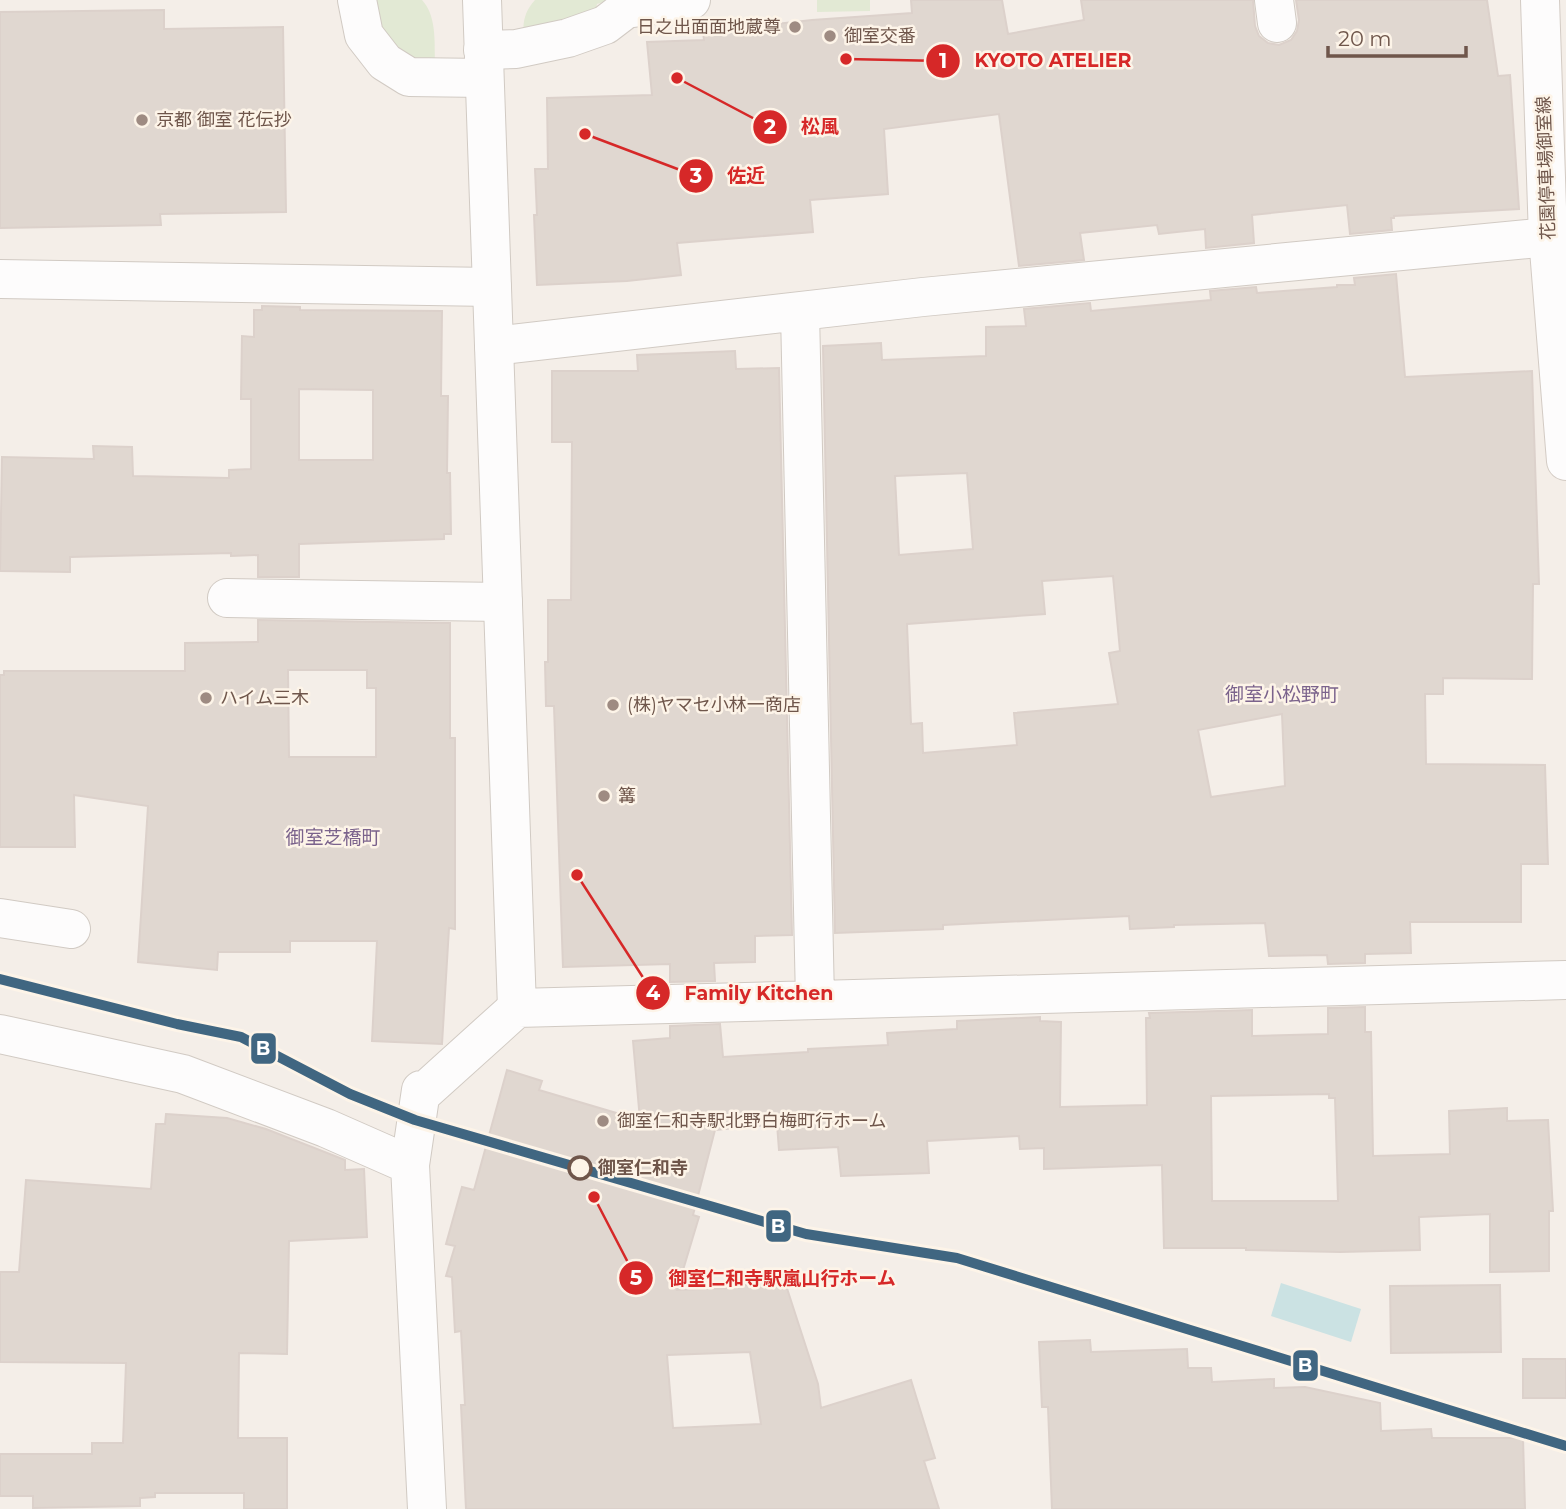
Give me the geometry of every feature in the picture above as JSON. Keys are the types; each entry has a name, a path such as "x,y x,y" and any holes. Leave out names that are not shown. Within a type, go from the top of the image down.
{"street":[{"path":"357,0 364,35 384,62 408,76 484,64 516,49 568,38 605,25 626,9 691,0"},
{"path":"482,0 517,1009"},
{"name":"花園停車場御室線","path":"1539,0 1548,237 1566,461"},
{"path":"494,346 923,297 1548,237"},
{"path":"0,279 492,287"},
{"path":"800,312 815,1000"},
{"path":"227,598 503,602"},
{"path":"0,918 71,929"},
{"path":"427,1509 410,1165 421,1090 425,1091 517,1009 1566,980"},
{"path":"0,1034 183,1074 326,1128 410,1165"}],"green space":[{"path":"368,0 422,0 433,23 435,68 398,58"},
{"path":"535,0 610,0 597,4 595,13 524,37 525,17"},
{"path":"817,0 870,0 870,11 817,12"}],"water":[{"path":"1281,1283 1361,1309 1351,1342 1271,1316"}],"building":[{"path":"911,0 1002,0 1008,34 1084,20 1081,0 1253,0 1255,26 1259,36 1268,43 1279,45 1291,40 1297,31 1299,20 1296,0 1487,0 1498,76 1510,75 1519,209 1394,216 1391,218 1392,230 1350,234 1347,205 1252,215 1254,243 1206,248 1205,229 1159,234 1157,225 1080,233 1084,260 1019,266 999,114 884,129 888,194 810,200 813,232 677,243 681,275 627,281 537,285 535,169 548,169 547,98 652,95 647,42 704,40 703,32 912,13"},
{"name":"京都 御室 花伝抄","path":"164,10 164,29 283,27 286,212 160,214 161,225 0,228 0,12"},
{"path":"1396,274 1405,377 1532,371 1539,584 1533,584 1532,679 1443,678 1443,694 1425,694 1426,764 1545,765 1548,864 1521,864 1521,922 1410,922 1411,953 1365,954 1365,963 1328,964 1327,955 1269,956 1265,923 1130,929 1129,916 943,925 943,929 835,933 823,346 881,343 882,360 986,356 986,327 1026,326 1024,309 1090,303 1091,311 1211,300 1210,291 1256,287 1257,293 1337,287 1355,285 1354,278","holes":["967,473 973,549 899,555 895,476","1113,576 1120,651 1109,653 1118,704 1014,713 1017,745 923,753 922,723 911,724 907,624 1045,614 1042,581","1282,714 1285,786 1211,797 1198,730"]},
{"path":"262,306 300,307 300,310 442,311 441,396 448,396 447,473 450,473 451,534 444,534 444,539 299,544 299,577 258,577 258,555 231,556 231,553 70,557 70,572 0,571 2,457 94,459 93,446 132,447 133,476 229,478 229,470 251,469 251,399 241,399 242,336 254,337 254,310 262,310","holes":["299,389 373,390 373,460 299,460"]},
{"path":"735,351 736,369 779,368 792,935 755,936 755,962 714,963 715,981 670,982 670,964 563,967 554,706 546,706 545,662 548,662 548,600 571,600 572,442 552,442 552,371 638,371 637,355"},
{"path":"258,620 450,623 450,738 455,738 455,929 449,928 442,1044 372,1041 377,941 290,941 290,952 218,952 217,970 138,962 148,806 74,795 75,847 0,847 0,675 4,675 4,671 185,671 185,643 258,642","holes":["288,670 367,670 367,688 376,688 376,757 289,757"]},
{"path":"1365,1007 1365,1032 1371,1032 1373,1156 1450,1154 1449,1111 1507,1108 1507,1121 1548,1120 1553,1211 1549,1211 1549,1271 1490,1272 1490,1214 1419,1217 1420,1250 1340,1252 1164,1248 1162,1165 1044,1169 1044,1148 1020,1149 1019,1136 927,1141 929,1173 841,1176 838,1147 779,1150 777,1124 715,1130 693,1215 699,1217 677,1290 737,1288 782,1273 818,1384 821,1408 911,1380 935,1458 924,1461 939,1509 466,1509 461,1331 455,1332 452,1277 446,1276 455,1246 446,1244 462,1187 474,1190 507,1070 542,1081 539,1090 640,1120 633,1041 670,1038 670,1026 720,1024 723,1057 888,1045 887,1033 957,1029 957,1021 1040,1017 1040,1021 1061,1022 1060,1107 1147,1105 1146,1018 1150,1018 1149,1013 1252,1010 1252,1036 1328,1034 1328,1008","holes":["1329,1094 1329,1098 1335,1098 1338,1201 1212,1201 1211,1096","750,1352 761,1424 673,1428 667,1355"]},
{"path":"166,1114 227,1118 266,1129 345,1160 345,1170 364,1169 367,1237 289,1241 287,1354 239,1353 238,1438 287,1438 287,1509 244,1509 244,1493 155,1493 155,1497 140,1498 140,1506 33,1508 33,1496 0,1496 0,1454 92,1454 92,1443 123,1443 126,1363 0,1362 0,1272 19,1272 26,1180 151,1189 156,1124 165,1124"},
{"path":"1500,1285 1501,1352 1391,1353 1390,1286"},
{"path":"1090,1340 1091,1352 1187,1349 1188,1368 1211,1368 1212,1382 1274,1379 1274,1388 1305,1387 1380,1403 1381,1431 1431,1429 1432,1438 1523,1438 1525,1509 1052,1509 1048,1407 1042,1407 1039,1342"},
{"path":"1523,1359 1566,1359 1566,1398 1523,1398"}],"transit line":[{"name":"B","path":"0,979 177,1024 241,1037 350,1094 415,1120 806,1234 957,1258 1566,1446"}],"place":[{"name":"日之出面面地蔵尊","path":"795,27"},
{"name":"御室交番","path":"830,36"},
{"name":"KYOTO ATELIER","path":"846,59"},
{"name":"松風","path":"677,78"},
{"name":"京都 御室 花伝抄","path":"142,120"},
{"name":"佐近","path":"585,134"},
{"name":"ハイム三木","path":"206,698"},
{"name":"(株)ヤマセ小林一商店","path":"613,705"},
{"name":"篝","path":"604,796"},
{"name":"Family Kitchen","path":"577,875"},
{"name":"御室仁和寺駅北野白梅町行ホーム","path":"603,1121"},
{"name":"御室仁和寺","path":"580,1168"},
{"name":"御室仁和寺駅嵐山行ホーム","path":"594,1197"}],"district":[{"name":"御室小松野町","path":"1282,694"},
{"name":"御室芝橋町","path":"333,837"}]}
